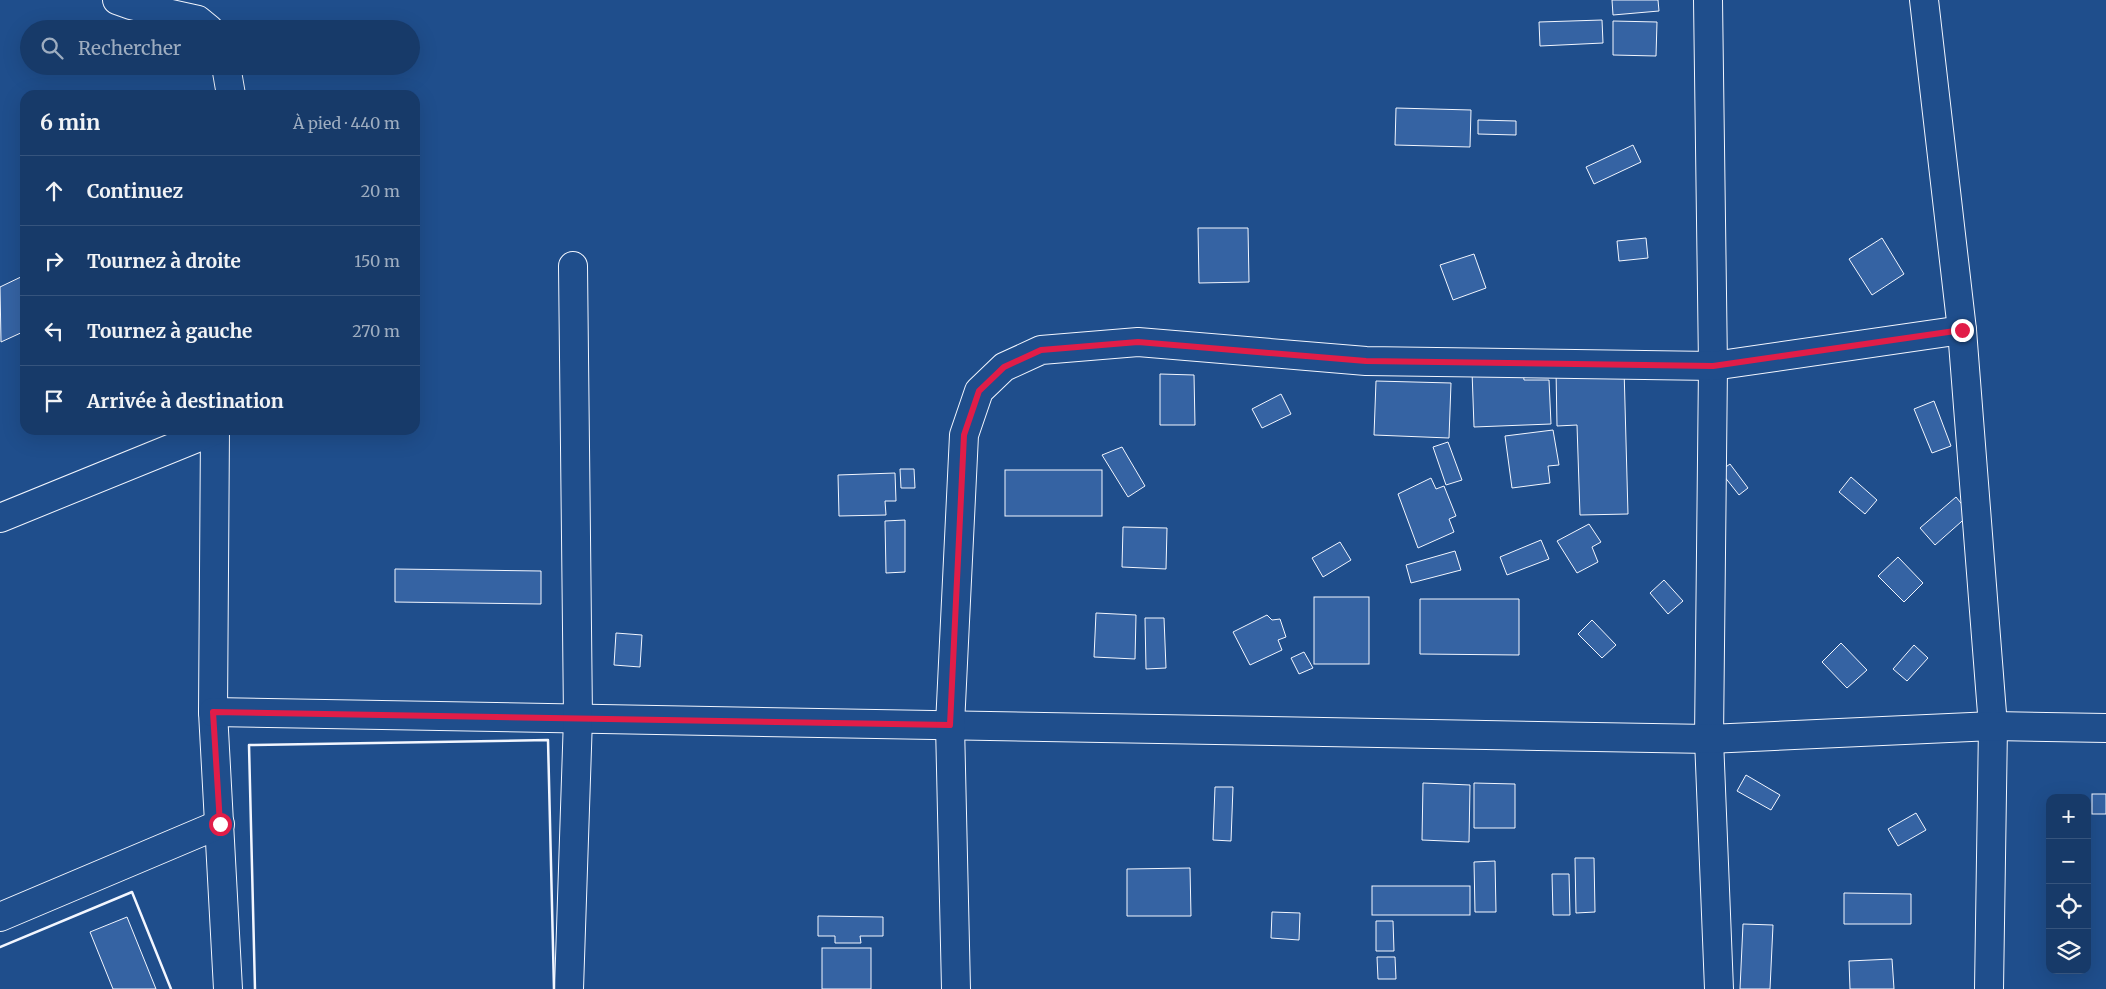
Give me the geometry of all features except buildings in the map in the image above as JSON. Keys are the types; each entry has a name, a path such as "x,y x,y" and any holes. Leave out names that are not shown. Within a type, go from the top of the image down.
{"street":[{"path":"117,0 198,20"},
{"path":"1708,0 1713,366 1709,738 1719,989"},
{"path":"1924,0 1962,330 1993,726 1989,989"},
{"path":"228,75 230,90"},
{"path":"569,989 578,718 573,266"},
{"path":"956,989 950,725 964,435 979,391 1004,367 1041,350 1138,342 1366,361 1713,366 1962,330"},
{"path":"0,518 205,435"},
{"path":"215,435 213,712 228,989"},
{"path":"213,712 1709,738 1993,726 2106,728"},
{"path":"0,916 220,824"}],"wall":[{"path":"255,989 249,745 548,740 554,989"},
{"path":"0,947 132,892 171,989"}],"route":[{"path":"220,824 213,712 950,725 964,435 979,391 1004,367 1041,350 1138,342 1366,361 1713,366 1962,330"}]}
